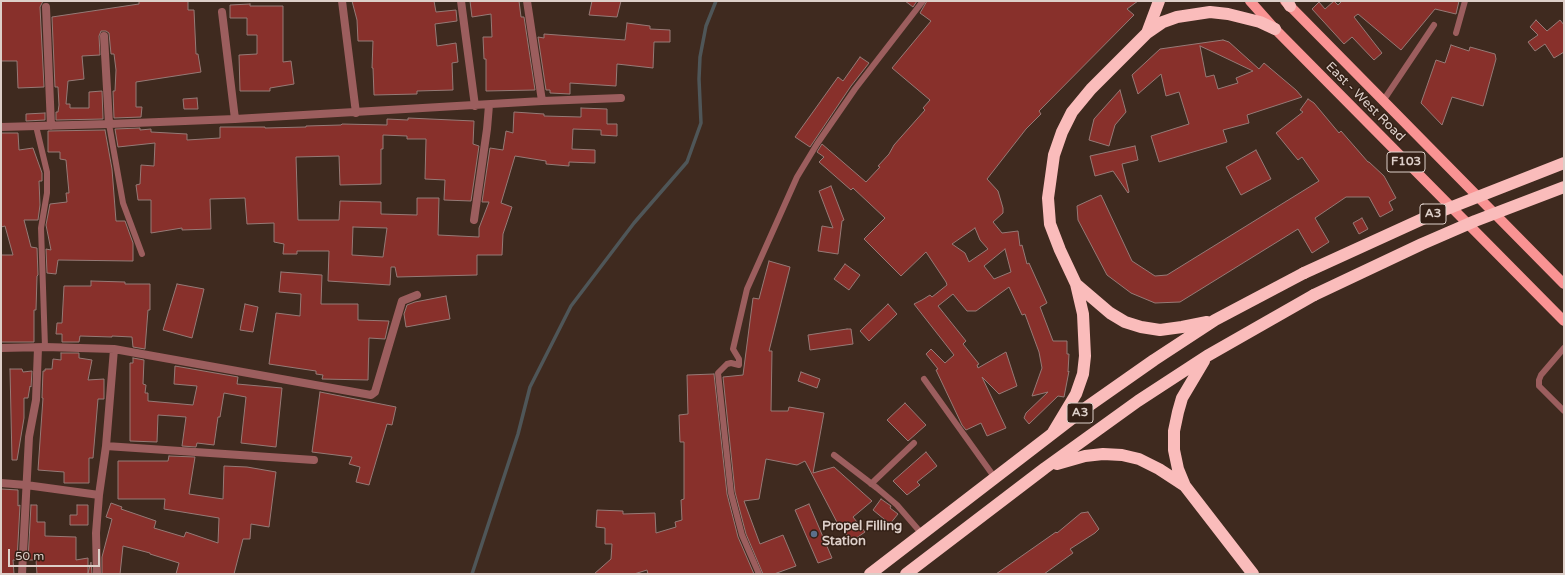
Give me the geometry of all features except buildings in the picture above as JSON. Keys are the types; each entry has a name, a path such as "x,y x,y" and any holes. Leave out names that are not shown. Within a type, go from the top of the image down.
{"highway":[{"path":"1147,33 1160,1"},
{"path":"1052,434 1076,394 1083,374 1086,337 1083,314 1076,284 1050,224 1048,198 1054,155 1062,132 1072,112 1091,89 1147,33 1163,22 1177,17 1210,12 1245,17 1275,29"},
{"name":"A3","path":"870,574 1052,434 1154,360 1215,320 1304,273 1429,216 1564,163"},
{"name":"A3","path":"906,574 1045,468 1138,401 1207,356 1314,295 1462,226 1564,187"},
{"path":"1076,284 1110,313 1125,322 1141,327 1160,330 1215,320"},
{"path":"1207,356 1182,398 1174,431 1174,450 1178,469 1185,486 1253,574"},
{"path":"1045,468 1067,460 1085,456 1103,454 1122,455 1140,459 1160,469 1185,486"}],"main road":[{"name":"East - West Road","path":"1250,1 1275,29 1564,321"},
{"name":"East - West Road","path":"1287,3 1564,284"}],"street":[{"path":"342,1 356,113"},
{"path":"461,1 475,106"},
{"path":"527,1 542,101"},
{"path":"46,7 51,126"},
{"path":"222,12 235,119"},
{"path":"104,36 109,124"},
{"path":"1,127 235,119 542,101 620,98"},
{"path":"474,220 489,105"},
{"path":"1,348 41,347 114,349 371,395 375,392 402,301 416,295"},
{"path":"22,574 29,437 36,400 41,347"},
{"path":"97,574 96,533 99,494 106,446 114,349"},
{"path":"106,446 314,460"},
{"path":"1,483 99,494"}],"lane":[{"path":"759,574 742,535 731,493 718,373 727,364 731,363 739,366 739,359 734,349 746,289 797,176 854,89 923,1"},
{"path":"1456,33 1464,1"},
{"path":"1383,100 1434,25"},
{"path":"109,124 123,203 142,254"},
{"path":"36,126 47,172 47,193 42,228 41,347"},
{"path":"1564,348 1541,375 1539,380 1539,386 1564,411"},
{"path":"924,379 995,478"},
{"path":"871,484 914,443"},
{"path":"834,455 897,505 922,534"}],"waterway":[{"path":"472,574 518,434 530,387 571,306 634,223 687,162 701,123 699,79 700,57 706,26 716,1"}],"place":[{"name":"Propel Filling Station","path":"814,534"}]}
